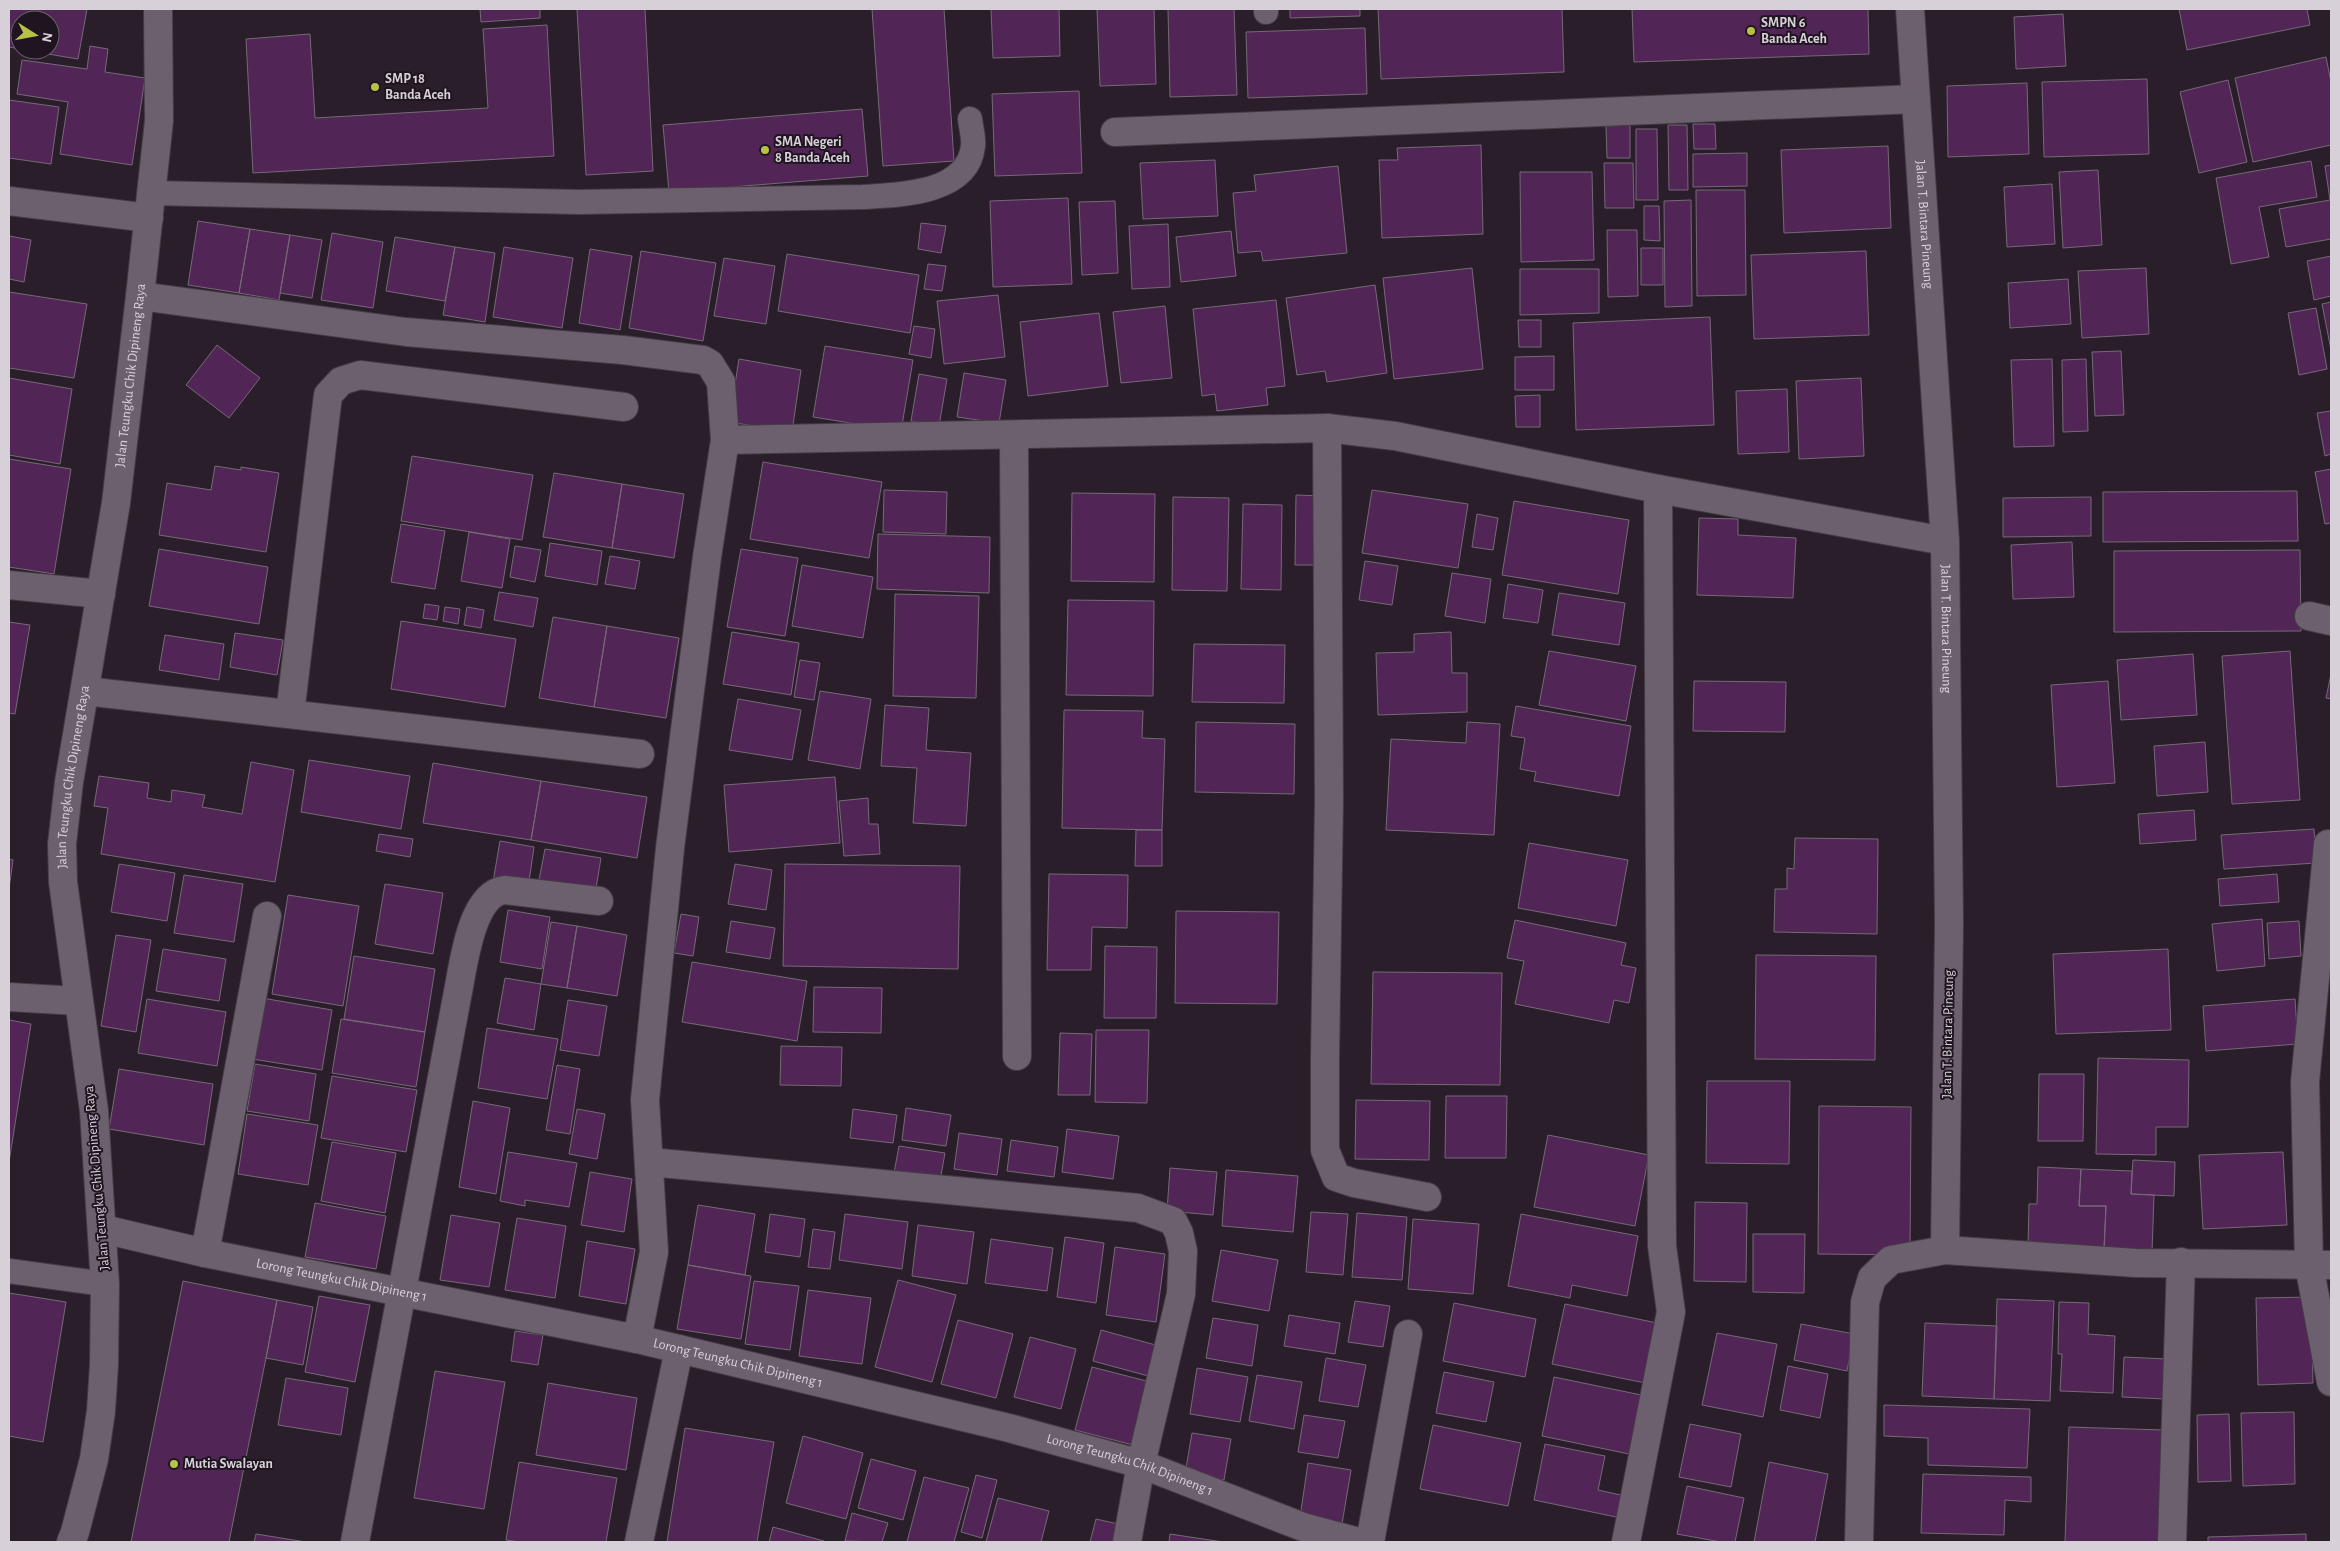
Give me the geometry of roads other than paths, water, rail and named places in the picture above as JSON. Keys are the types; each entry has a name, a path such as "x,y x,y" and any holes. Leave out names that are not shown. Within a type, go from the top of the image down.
{"street":[{"name":"Jalan Teungku Chik Dipineng Raya","path":"71,1542 94,1459 101,1411 104,1365 105,1284 94,1111 63,882 62,844 69,782 116,503 140,296 159,121 158,9"},
{"name":"Jalan T. Bintara Pineung","path":"1910,9 1944,541 1949,914 1945,1250"},
{"path":"1115,132 1916,99"},
{"path":"9,201 150,205"},
{"path":"140,296 406,332 623,350 703,360 710,364 721,382 725,440 707,558 668,867 645,1100 654,1252 637,1339"},
{"path":"290,714 328,395 342,381 360,375 624,407"},
{"path":"725,440 1327,428 1395,436 1658,489 1944,541"},
{"path":"1327,428 1329,801 1324,1058 1325,1150 1336,1177 1354,1183 1427,1197"},
{"path":"1014,435 1017,1056"},
{"path":"1626,1542 1671,1312 1662,1246 1658,489"},
{"path":"9,585 101,594"},
{"path":"85,691 640,754"},
{"path":"2328,844 2305,1082 2331,1382"},
{"path":"355,1542 457,997 474,922 483,903 497,891 504,890 599,901"},
{"path":"205,1253 267,916"},
{"path":"9,997 78,1001"},
{"path":"650,1162 1138,1208 1173,1221 1179,1233 1183,1251 1181,1294 1141,1464 1127,1542"},
{"name":"Lorong Teungku Chik Dipineng 1","path":"103,1229 205,1253 637,1339 1009,1428 1141,1464 1303,1527 1356,1541"},
{"path":"1859,1542 1865,1302 1872,1278 1891,1260 1945,1250 2136,1263 2320,1265"},
{"path":"2172,1542 2181,1262"},
{"path":"1356,1541 1408,1334"},
{"path":"639,1542 679,1349"}],"lane":[{"path":"150,205 579,202 862,197 901,194 947,183 965,170 973,145 970,119"},
{"path":"9,1271 105,1284"}],"place":[{"name":"SMPN 6 Banda Aceh","path":"1751,31"},
{"name":"SMP 18 Banda Aceh","path":"375,87"},
{"name":"SMA Negeri 8 Banda Aceh","path":"765,150"},
{"name":"Mutia Swalayan","path":"174,1464"}]}
